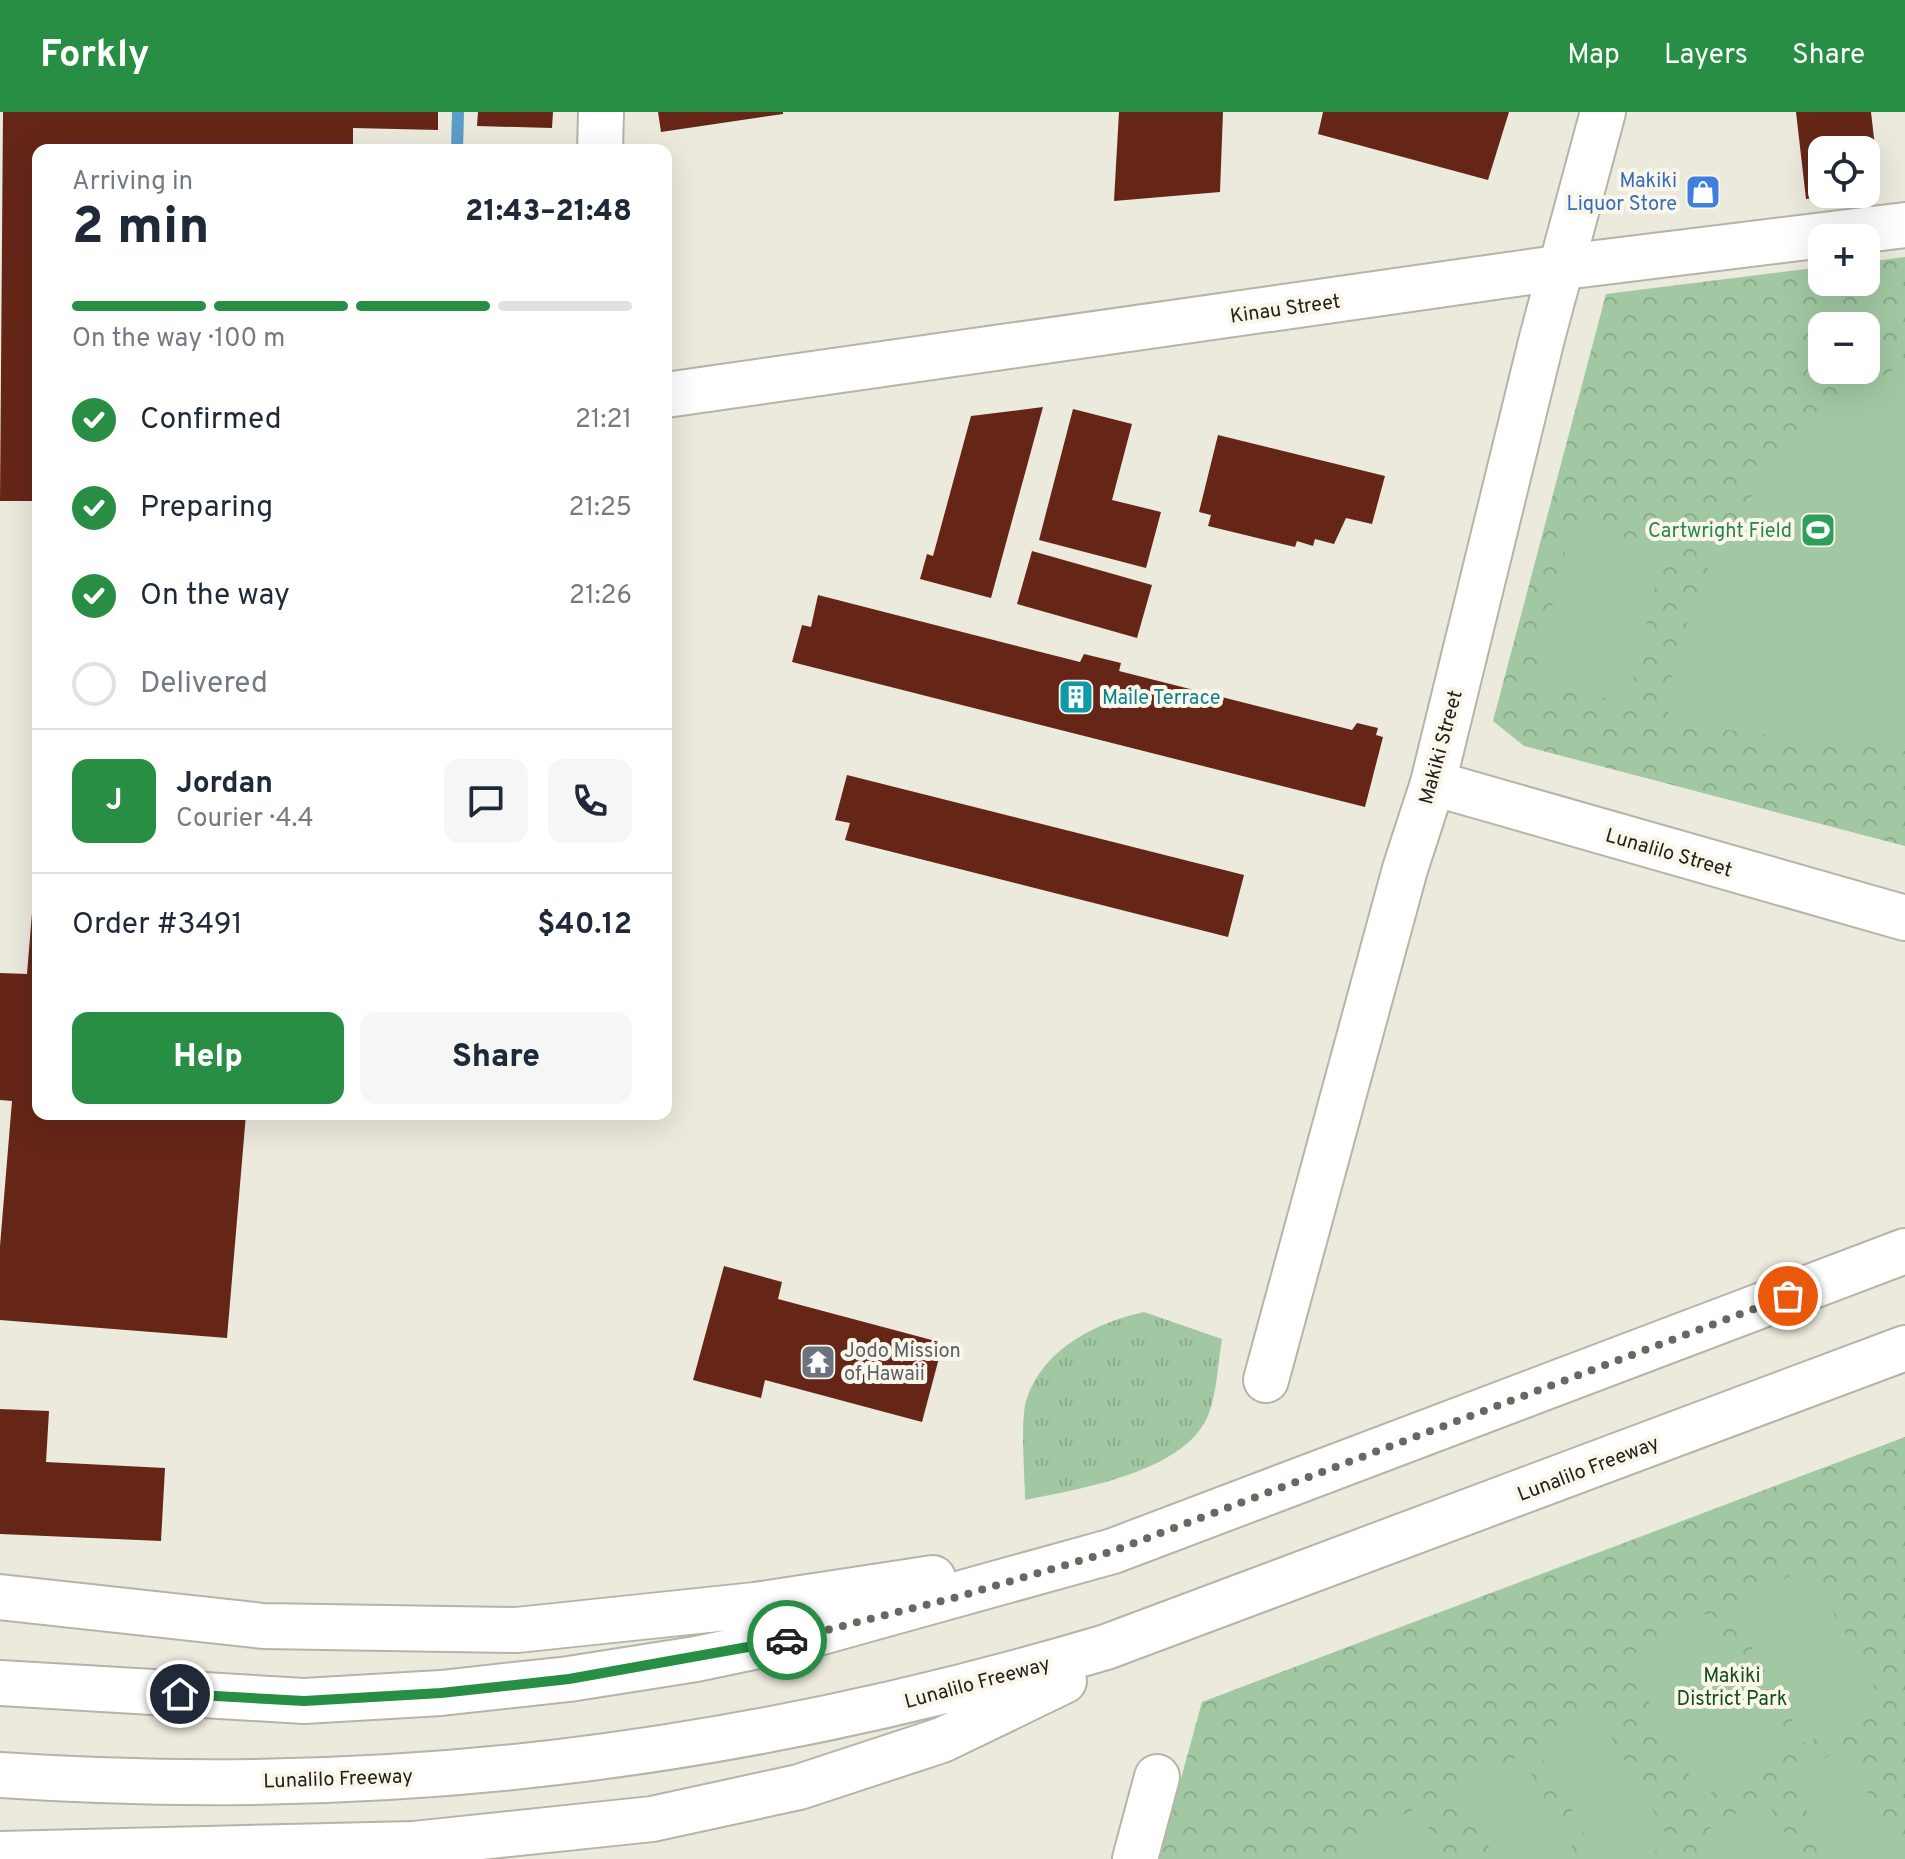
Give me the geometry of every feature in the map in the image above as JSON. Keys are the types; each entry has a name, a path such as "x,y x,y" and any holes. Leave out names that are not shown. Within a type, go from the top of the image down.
{"main road":[{"path":"600,144 601,112"},
{"name":"Makiki Street","path":"1266,1380 1405,869 1433,783 1542,338 1564,267 1603,112"},
{"name":"Kinau Street","path":"672,394 1564,267 1905,225"},
{"name":"Lunalilo Street","path":"1433,783 1905,918"},
{"path":"0,1683 304,1701 441,1693 569,1679 696,1659 811,1635 1113,1551 1905,1251"},
{"name":"Lunalilo Freeway","path":"0,1775 185,1782 464,1774 593,1760 723,1740 977,1685 1106,1647 1225,1604 1905,1348"},
{"path":"0,1597 263,1626 517,1630 755,1605 1113,1551"},
{"path":"0,1854 414,1844 652,1819 799,1787 942,1740 1225,1604"},
{"path":"1135,1859 1157,1777"}],"green space":[{"name":"Cartwright Field","path":"1905,257 1905,846 1524,746 1493,721 1606,294 1808,269 1808,296 1880,296 1880,260"},
{"name":"Cartwright Field","path":"1905,362 1905,751 1668,723 1673,659 1708,568 1753,493 1812,420 1870,384 1880,384 1880,378"},
{"path":"1572,525 1665,547 1627,703 1534,681"},
{"path":"1144,1312 1222,1339 1212,1404 1197,1433 1179,1450 1156,1464 1101,1483 1025,1500 1023,1422 1026,1401 1044,1367 1057,1353 1089,1331"},
{"name":"Makiki District Park","path":"1905,1437 1905,1859 1159,1859 1202,1702"},
{"path":"1808,1566 1882,1701 1805,1744 1730,1608"},
{"path":"1706,1614 1783,1754 1702,1798 1625,1659"},
{"path":"1597,1712 1671,1842 1640,1859 1599,1859 1536,1746"},
{"path":"1842,1748 1899,1849 1882,1859 1834,1859 1789,1779"},
{"path":"1520,1755 1579,1859 1496,1859 1457,1791"},
{"path":"1764,1797 1800,1859 1724,1859 1707,1830"},
{"path":"1417,1807 1446,1859 1368,1859 1357,1841"}],"building":[{"path":"3,112 438,112 438,130 353,128 353,144 32,144 32,501 0,501"},
{"path":"478,112 553,112 552,128 477,126"},
{"path":"658,112 783,112 783,114 661,132"},
{"path":"1119,112 1223,112 1220,192 1114,201"},
{"path":"1323,112 1509,112 1488,180 1318,134"},
{"path":"1796,112 1871,112 1874,136 1808,136 1806,199"},
{"path":"1043,407 991,598 920,579 927,554 933,556 971,416"},
{"path":"1073,409 1132,424 1112,500 1161,512 1146,568 1039,540"},
{"path":"1218,435 1385,476 1372,524 1346,518 1334,544 1315,539 1313,546 1297,541 1295,547 1208,526 1211,515 1199,512"},
{"path":"1032,551 1152,585 1137,638 1017,604"},
{"name":"Maile Terrace","path":"818,595 1080,662 1084,654 1121,663 1119,671 1352,730 1357,723 1378,728 1376,735 1383,737 1365,807 792,662 802,625 811,627"},
{"path":"847,775 1244,875 1228,937 845,840 850,823 835,820"},
{"path":"32,913 32,1120 245,1120 227,1338 0,1320 0,1246 12,1101 0,1100 0,973 27,974"},
{"name":"Jodo Mission of Hawaii","path":"724,1266 782,1282 778,1299 943,1343 922,1422 765,1380 761,1398 693,1380"},
{"path":"0,1409 49,1411 46,1462 165,1468 161,1541 0,1534"}],"waterway":[{"path":"457,144 458,112"}],"way so far":[{"path":"787,1640 957,1597 1113,1551 1788,1296"}],"place":[{"name":"Makiki Liquor Store","path":"1703,192"},
{"name":"Cartwright Field","path":"1818,530"},
{"name":"Maile Terrace","path":"1076,697"},
{"name":"Jodo Mission of Hawaii","path":"818,1362"}],"route":[{"path":"180,1694 304,1701 441,1693 569,1679 696,1659 787,1640"}]}
